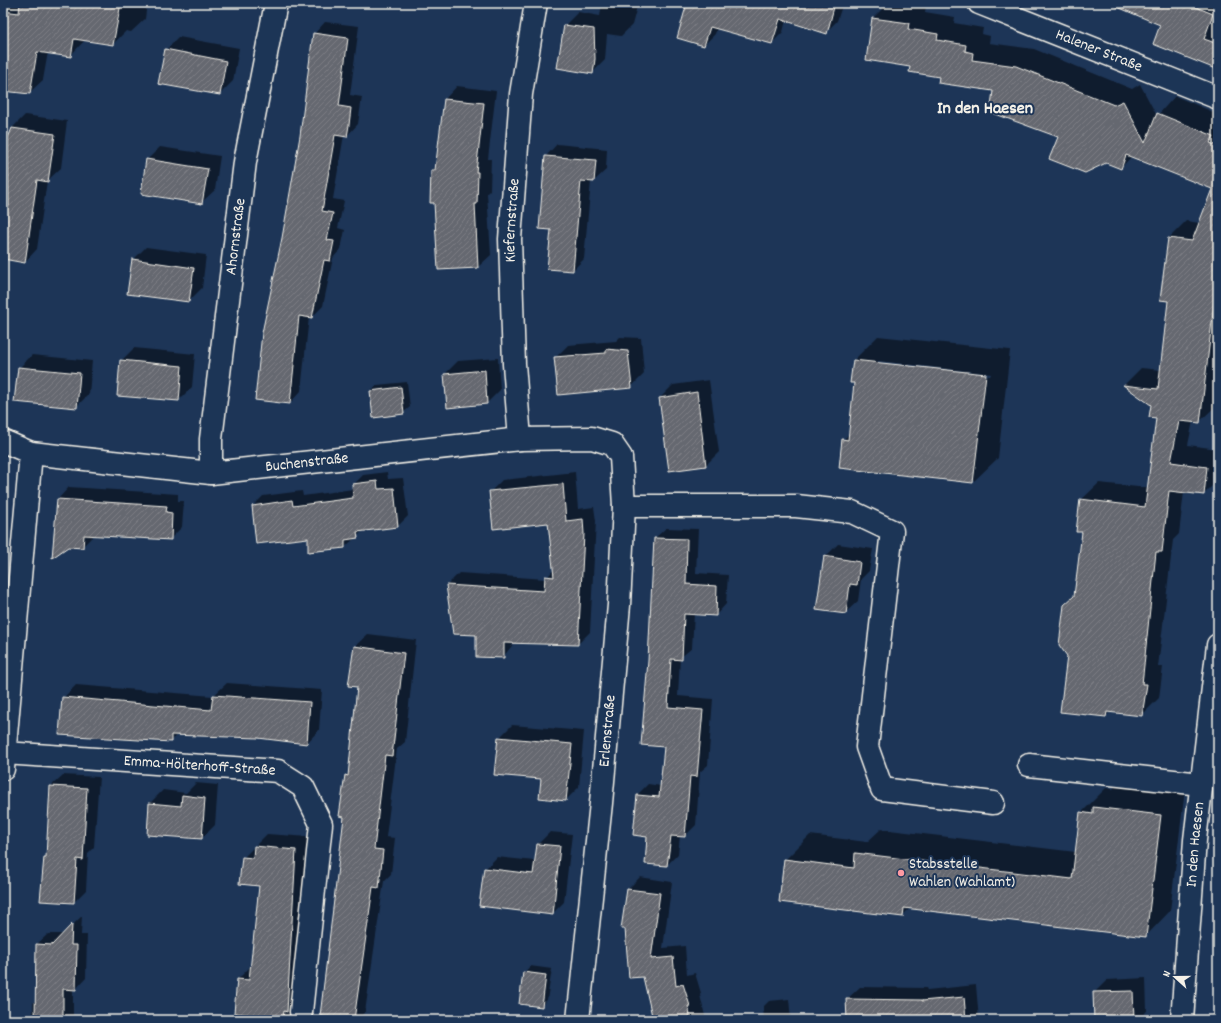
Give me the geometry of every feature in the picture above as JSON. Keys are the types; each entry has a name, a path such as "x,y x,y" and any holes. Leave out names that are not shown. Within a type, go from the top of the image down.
{"street":[{"name":"Ahornstraße","path":"210,473 211,439 245,162 276,3"},
{"name":"Kiefernstraße","path":"520,439 514,364 510,239 521,94 536,3"},
{"name":"Halener Straße","path":"979,3 1014,9 1218,98"},
{"name":"Buchenstraße","path":"3,441 31,453 210,473 520,439 592,438 612,444"},
{"name":"Erlenstraße","path":"578,1020 602,803 619,604 624,506 621,457 612,444"},
{"path":"4,761 31,453"},
{"path":"624,506 796,506 852,512 892,531 867,747 882,789 993,802"},
{"name":"In den Haesen","path":"1182,1020 1195,840 1218,645"},
{"name":"Emma-Hölterhoff-Straße","path":"4,761 278,771 303,787 321,824 301,1012"},
{"path":"1029,765 1201,784"}],"building":[{"path":"20,3 121,3 113,45 74,39 71,57 37,52 30,94 3,91 3,11 19,13"},
{"path":"687,3 835,3 827,34 780,19 772,44 710,27 704,46 677,38"},
{"path":"1108,3 1186,3 1213,14 1204,39 1218,44 1218,70 1153,44 1160,25"},
{"path":"872,18 909,23 908,29 938,34 937,40 966,45 965,51 973,53 972,60 1016,66 1114,105 1123,101 1145,143 1157,113 1214,136 1210,143 1218,146 1218,295 1215,296 1200,423 1179,421 1171,462 1207,467 1204,495 1169,491 1162,552 1156,552 1142,684 1147,684 1142,716 1107,712 1106,717 1060,712 1067,656 1059,645 1064,605 1074,596 1082,532 1076,532 1080,499 1145,507 1156,418 1149,417 1151,405 1123,385 1158,389 1168,301 1160,300 1168,238 1192,241 1212,189 1126,155 1121,169 1106,163 1085,173 1049,159 1058,137 990,112 993,91 938,83 939,77 909,72 910,67 866,60"},
{"path":"564,25 594,29 595,59 593,74 557,68"},
{"path":"313,33 348,38 339,106 351,108 347,137 335,135 322,211 333,213 327,240 334,241 330,261 324,260 312,318 299,316 290,404 255,400 262,333 282,238 300,136"},
{"path":"165,49 226,61 220,95 158,84"},
{"path":"444,99 484,103 476,172 478,172 477,204 475,204 478,268 438,270 434,203 430,203 431,170 435,170"},
{"path":"12,128 55,134 48,182 37,180 25,263 3,259 3,205 9,206 8,138"},
{"path":"545,156 596,160 594,182 581,181 573,271 547,269 551,230 539,229"},
{"path":"146,159 208,169 202,204 141,194"},
{"path":"132,259 194,268 189,302 127,294"},
{"path":"606,349 628,351 632,388 558,395 554,357 606,353"},
{"path":"120,360 182,366 179,401 117,396"},
{"path":"853,360 986,374 973,483 839,468 842,439 848,440 854,383 850,383"},
{"path":"18,367 80,373 77,408 14,402"},
{"path":"485,370 487,404 447,408 444,374"},
{"path":"401,387 404,414 373,418 370,391"},
{"path":"697,392 706,466 669,471 659,398"},
{"path":"377,481 378,489 394,488 398,527 357,532 358,538 345,540 345,548 308,552 308,538 256,544 252,506 292,500 293,506 353,498 352,484"},
{"path":"563,484 566,521 583,519 584,534 578,645 504,643 504,658 476,657 476,635 453,634 446,585 544,591 545,576 554,577 548,523 493,529 489,491"},
{"path":"57,499 167,506 166,512 172,513 171,540 84,535 83,548 68,547 52,558"},
{"path":"654,538 687,539 686,584 717,586 716,616 684,614 682,660 671,659 668,707 703,710 697,777 690,776 685,837 671,836 667,866 645,864 647,837 633,835 637,795 659,797 664,747 641,745 648,661"},
{"path":"824,556 860,562 857,585 850,584 846,614 816,610"},
{"path":"354,646 404,653 392,756 385,755 374,849 383,850 379,888 373,887 354,1020 320,1016 344,817 339,816 345,775 348,776 357,687 348,686"},
{"path":"213,695 310,702 307,744 258,738 171,735 171,742 59,735 62,697 211,710"},
{"path":"498,737 572,744 566,801 539,798 541,779 494,775"},
{"path":"50,786 87,788 83,860 77,859 74,903 40,901 44,857 46,857"},
{"path":"182,795 205,798 202,839 147,835 149,803 181,806"},
{"name":"Stabsstelle Wahlen (Wahlamt)","path":"1093,807 1161,815 1146,937 904,908 903,917 779,902 784,859 854,868 855,853 1072,879 1080,812 1093,814"},
{"path":"537,844 560,846 553,915 479,906 484,868 533,874"},
{"path":"254,846 296,850 287,1012 284,1011 283,1018 234,1013 237,979 249,980 259,886 239,884 242,857 253,858"},
{"path":"627,889 660,893 651,959 673,957 676,986 683,984 690,1006 688,1006 691,1020 653,1020 643,977 629,978 625,929 621,929"},
{"path":"72,924 71,945 77,945 76,990 63,989 63,1020 35,1020 36,944 52,945"},
{"path":"523,972 546,975 542,1007 519,1004"},
{"path":"1133,991 1134,1020 1094,1020 1093,992"},
{"path":"964,997 966,1020 847,1020 846,999 922,1001"}],"place":[{"name":"Stabsstelle Wahlen (Wahlamt)","path":"901,873"}],"district":[{"name":"In den Haesen","path":"985,109"}]}
